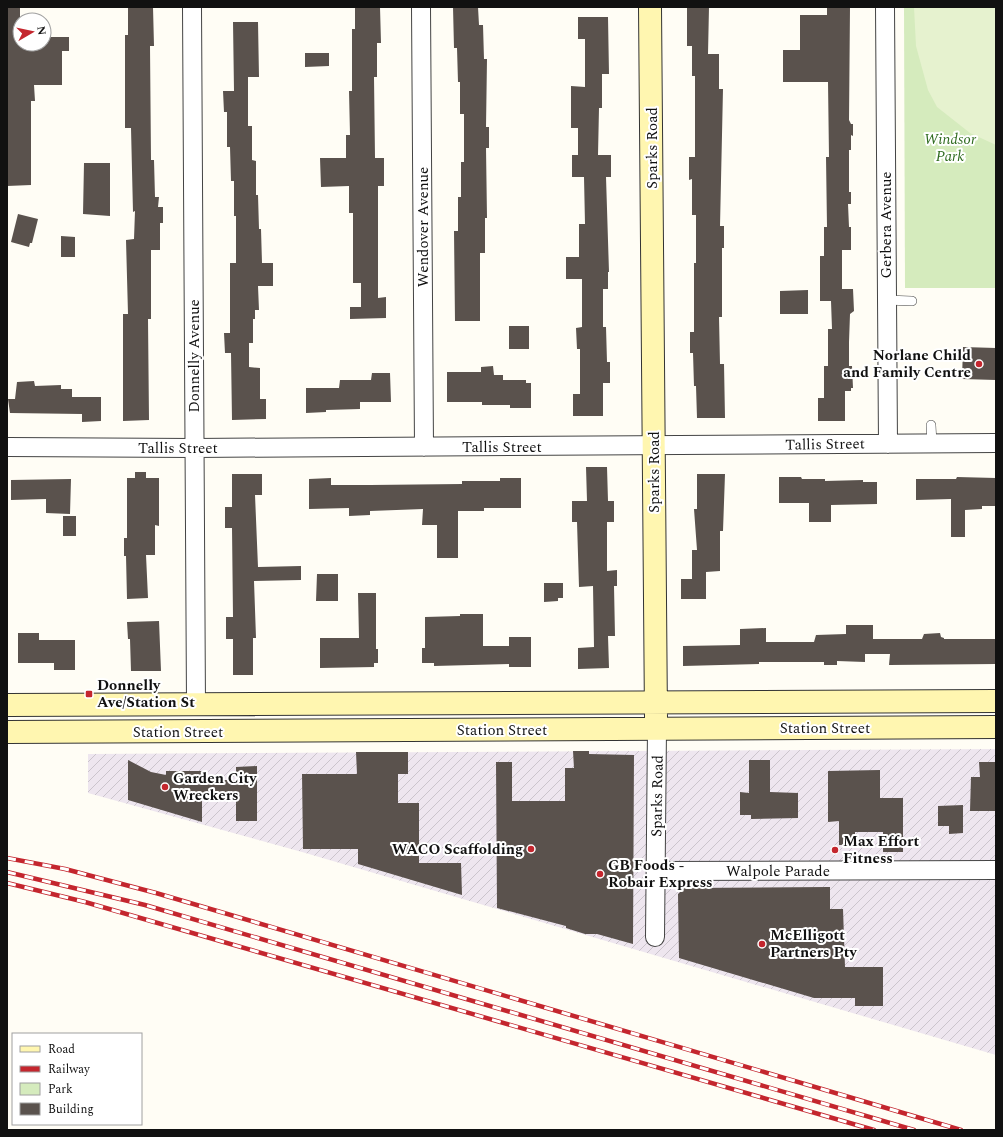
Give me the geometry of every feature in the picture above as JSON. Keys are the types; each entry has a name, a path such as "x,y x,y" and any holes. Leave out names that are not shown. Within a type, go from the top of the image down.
{"main road":[{"name":"Sparks Road","path":"650,7 657,729"},
{"name":"Station Street","path":"7,705 996,701"},
{"name":"Station Street","path":"7,732 996,727"}],"street":[{"name":"Donnelly Avenue","path":"192,7 196,704"},
{"name":"Wendover Avenue","path":"421,7 424,447"},
{"name":"Gerbera Avenue","path":"885,7 888,444"},
{"name":"Tallis Street","path":"7,447 194,448 996,443"},
{"name":"Sparks Road","path":"656,937 657,729"},
{"name":"Walpole Parade","path":"656,871 996,870"}],"lane":[{"path":"886,300 912,301"},
{"path":"931,425 932,444"}],"shaded area":[{"path":"996,749 996,1055 302,852 88,793 88,754"}],"green space":[{"name":"Windsor Park","path":"904,7 996,7 996,288 905,288"},
{"path":"914,7 996,7 996,145 970,133 937,107 928,90 916,46"}],"building":[{"path":"7,7 20,7 20,12 12,12 12,52 52,52 52,37 69,37 69,51 62,51 62,85 34,85 35,101 31,101 31,185 7,186"},
{"path":"128,7 153,7 154,46 150,46 151,160 154,160 155,197 159,197 158,207 163,207 163,223 160,223 160,250 151,250 151,319 148,319 149,420 123,421 123,314 128,314 126,240 134,239 135,211 133,212 131,128 125,128 125,35 128,35"},
{"path":"355,7 380,7 381,43 377,43 377,77 374,77 375,158 384,158 384,186 378,186 378,298 386,297 386,318 350,319 350,307 361,307 361,283 353,283 353,213 349,213 349,186 321,187 320,158 346,158 346,135 350,135 349,91 352,91 352,29 355,29"},
{"path":"453,7 478,7 479,25 483,25 484,59 487,59 486,127 489,127 489,148 486,148 487,218 485,218 485,253 480,253 480,321 455,321 454,231 458,231 458,197 461,197 461,162 464,162 464,114 460,114 460,82 458,82 457,48 454,48"},
{"path":"687,7 709,7 708,54 719,54 719,89 723,89 720,226 724,226 724,248 722,248 722,317 719,317 720,364 724,364 725,418 697,418 693,353 690,353 690,332 694,332 696,215 692,215 692,179 689,180 689,157 695,157 695,76 692,76 692,46 687,46"},
{"path":"827,7 850,7 849,120 851,124 853,124 853,136 851,135 851,150 849,150 849,192 851,192 851,204 848,204 849,227 851,227 851,250 842,250 842,289 853,289 854,311 850,314 849,342 849,366 852,366 853,388 851,388 851,391 845,391 845,421 818,421 818,398 824,398 824,366 828,366 828,329 832,329 831,301 820,301 820,256 824,256 824,227 827,227 826,157 829,157 828,82 783,82 783,50 800,50 800,15 827,15"},
{"path":"578,17 608,17 609,74 602,74 602,108 599,108 598,155 611,155 611,177 606,177 609,272 608,289 603,289 603,327 606,327 607,362 610,362 610,383 603,383 603,416 573,416 573,394 580,394 580,349 577,349 576,328 582,327 582,279 566,279 566,257 579,257 579,224 585,224 584,177 572,177 572,155 578,155 578,128 571,128 571,86 585,87 585,39 578,39"},
{"path":"233,22 258,22 259,77 248,77 248,126 252,126 252,160 256,161 256,195 258,195 259,229 261,229 262,263 273,263 273,286 258,286 259,310 255,310 255,319 253,319 253,343 249,343 249,367 260,368 260,399 266,399 266,419 232,420 231,353 225,353 224,333 230,333 230,263 236,263 234,181 231,181 230,147 227,147 227,112 224,112 223,91 234,91"},
{"path":"305,53 329,53 329,66 305,67"},
{"path":"84,163 110,163 110,216 83,214"},
{"path":"18,214 38,219 32,243 30,243 29,247 11,242"},
{"path":"61,236 75,237 75,257 61,257"},
{"path":"808,290 808,314 780,314 780,291"},
{"path":"509,326 529,326 529,349 509,349"},
{"name":"Norlane Child and Family Centre","path":"963,347 996,348 996,380 962,379"},
{"path":"493,366 494,375 503,375 503,380 526,380 526,383 531,383 531,408 510,408 510,405 482,405 482,402 447,402 447,372 481,372 481,367"},
{"path":"372,373 390,373 391,402 360,402 360,409 326,410 326,412 306,413 306,388 339,388 340,380 371,380"},
{"path":"34,381 35,386 61,385 61,389 72,389 72,397 101,397 101,421 82,422 82,414 10,413 8,399 15,399 17,382"},
{"path":"586,467 607,467 608,501 614,501 614,522 607,522 607,571 617,570 617,586 614,586 615,636 608,636 609,668 578,669 578,648 594,647 593,586 579,587 577,522 572,522 572,501 587,501"},
{"path":"135,472 146,472 146,478 159,478 159,526 155,525 155,555 146,555 148,598 127,599 124,538 127,538 127,478 135,478"},
{"path":"232,474 262,474 262,495 255,495 258,567 301,566 301,580 254,581 256,638 253,638 253,675 233,675 233,639 226,639 226,617 233,617 232,528 225,528 225,507 232,507"},
{"path":"697,474 725,474 723,531 720,531 720,571 706,572 706,599 681,599 681,579 692,579 692,550 697,550 694,509 697,509"},
{"path":"779,477 825,479 825,481 863,480 863,482 877,482 877,504 831,505 831,522 809,522 809,503 779,503"},
{"path":"957,477 996,478 996,506 982,506 982,509 965,510 965,537 951,537 951,499 916,500 916,479 956,479"},
{"path":"331,478 331,485 462,484 462,481 500,481 500,478 521,478 521,508 484,508 484,511 458,511 458,558 437,558 437,525 422,525 423,509 370,511 370,515 349,516 349,508 309,509 309,479"},
{"path":"71,479 70,514 46,513 46,499 11,500 11,480"},
{"path":"63,516 76,516 76,536 63,536"},
{"path":"317,574 338,574 338,601 316,601"},
{"path":"544,583 563,583 563,598 558,598 558,601 544,602"},
{"path":"358,593 376,593 376,649 378,649 378,663 374,663 374,667 320,668 320,638 359,638"},
{"path":"460,614 483,614 483,646 509,646 509,637 531,637 531,667 509,667 509,664 434,666 434,663 422,663 422,648 425,648 425,617 460,616"},
{"path":"159,621 161,671 131,671 130,639 128,639 127,622"},
{"path":"846,625 873,625 873,639 922,639 924,634 940,633 941,637 944,639 996,639 996,664 889,665 890,654 865,654 865,662 837,661 837,665 824,665 824,662 759,662 759,664 683,666 683,646 740,645 740,629 766,628 766,642 814,642 816,635 846,634"},
{"path":"18,633 39,633 39,640 75,640 75,670 54,670 54,663 18,663"},
{"path":"573,751 589,751 589,754 634,755 633,944 597,934 585,934 566,928 566,926 497,908 496,762 512,762 512,801 565,801 565,768 574,768"},
{"path":"356,752 408,752 408,774 398,774 398,803 419,803 419,863 461,863 462,895 358,864 358,849 303,849 302,774 357,774"},
{"name":"Garden City Wreckers","path":"128,760 151,772 166,775 166,771 202,771 202,777 211,777 211,780 236,780 236,767 257,766 257,821 236,821 236,796 202,796 202,822 128,800"},
{"path":"749,760 770,760 770,792 798,793 798,818 751,819 751,815 740,815 740,792 749,793"},
{"path":"979,762 996,762 996,811 970,811 971,777 980,777"},
{"path":"880,770 880,798 903,798 903,852 883,852 883,832 855,832 855,845 839,845 839,821 828,822 828,771"},
{"path":"963,805 963,833 949,834 949,826 938,826 938,806"},
{"name":"McElligott Partners Pty","path":"830,887 830,909 843,909 845,967 883,967 883,1006 855,1006 855,998 814,998 679,958 678,894 684,888"}],"railway":[{"path":"7,858 65,869 156,893 961,1130"},
{"path":"7,872 145,905 914,1130"},
{"path":"7,883 85,902 874,1130"}],"place":[{"name":"Norlane Child and Family Centre","path":"979,364"},
{"name":"Donnelly Ave/Station St","path":"89,694"},
{"name":"Garden City Wreckers","path":"165,787"},
{"name":"WACO Scaffolding","path":"531,849"},
{"name":"Max Effort Fitness","path":"835,850"},
{"name":"GB Foods - Robair Express","path":"600,874"},
{"name":"McElligott Partners Pty","path":"762,944"}]}
